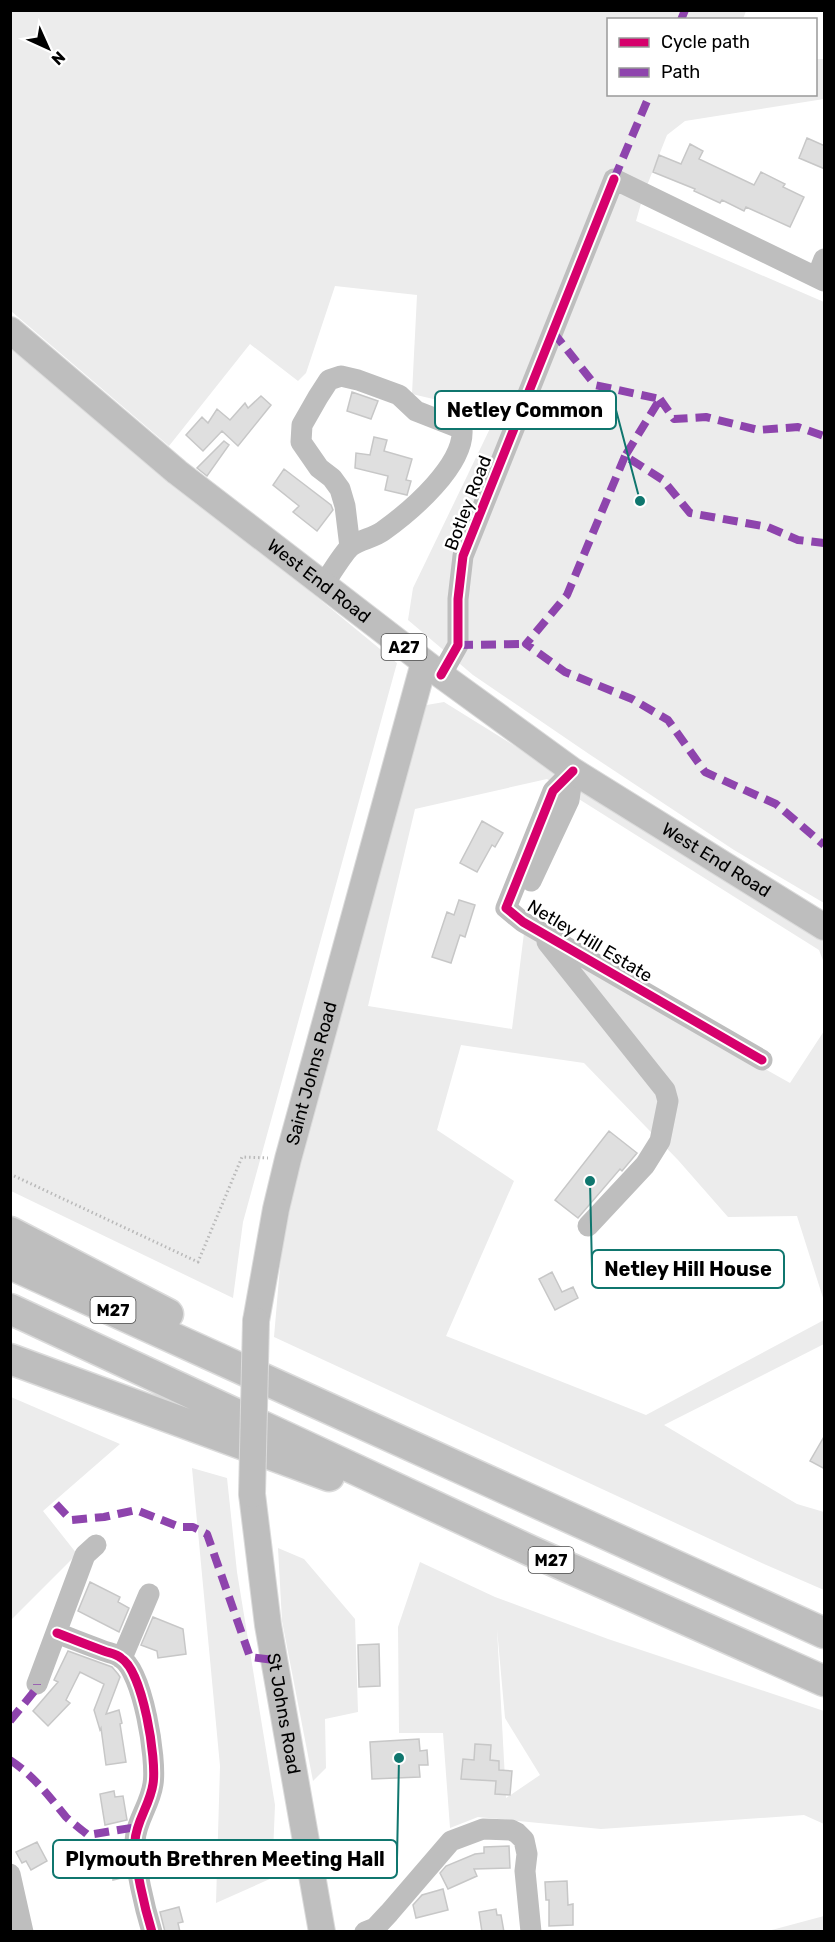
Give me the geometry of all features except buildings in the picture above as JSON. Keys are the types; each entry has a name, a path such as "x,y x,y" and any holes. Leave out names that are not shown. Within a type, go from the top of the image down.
{"highway":[{"name":"M27","path":"10,1232 473,1472"},
{"name":"M27","path":"10,1264 825,1633"},
{"name":"M27","path":"10,1309 531,1551 825,1681"},
{"name":"M27","path":"10,1359 531,1551"}],"main road":[{"name":"West End Road","path":"10,330 177,472 432,669 573,771 825,927"},
{"name":"Saint Johns Road","path":"252,1494 256,1322 276,1209 288,1159 432,669"},
{"name":"St Johns Road","path":"252,1494 268,1625 322,1932"}],"street":[{"name":"Botley Road","path":"432,669 458,645 458,598 463,556 614,179 822,272"},
{"path":"323,585 350,547 382,532 438,482 460,448 463,439 462,429 416,411 399,395 341,376 329,380 302,425 301,442 319,468 332,478 340,489 345,506 350,547"},
{"name":"Netley Hill Estate","path":"573,771 569,800 520,904 531,927 762,1060"},
{"path":"531,927 665,1090 668,1101 660,1141 645,1165 588,1226"},
{"path":"38,1684 85,1556 96,1545"},
{"path":"122,1658 149,1594"},
{"path":"57,1633 122,1658 138,1683 144,1701 153,1764 153,1784 148,1803 137,1827 135,1844 145,1907 152,1932"},
{"path":"365,1932 375,1928 451,1841 483,1829 511,1830 524,1840 531,1932"},
{"path":"10,1874 23,1932"}],"path":[{"path":"10,1174 198,1262 242,1157 288,1159"}],"shaded area":[{"path":"10,11 746,11 743,18 607,18 607,96 817,96 817,59 824,59 824,99 685,121 667,135 644,193 636,221 824,302 824,903 734,850 589,754 473,675 408,620 413,588 497,414 412,394 417,295 335,286 306,373 298,381 250,344 169,446 11,311"},
{"path":"10,344 397,663 243,1222 233,1298 11,1191"},
{"path":"444,702 824,938 824,963 819,950 547,779 415,809 368,1006 512,1029 524,933 790,1083 824,1031 824,1301 797,1216 728,1217 678,1160 584,1063 461,1045 437,1130 514,1181 446,1336 646,1415 824,1320 824,1344 664,1425 797,1504 824,1512 824,1590 274,1337 281,1255 302,1145 421,706"},
{"path":"11,1397 120,1444 43,1511 77,1554 11,1620"},
{"path":"192,1468 227,1478 237,1572 275,1805 272,1878 216,1903 220,1766"},
{"path":"278,1548 304,1559 355,1619 358,1712 325,1719 326,1768 313,1781 282,1621"},
{"path":"420,1562 495,1597 608,1639 824,1711 824,1824 804,1815 601,1829 478,1817 450,1828 443,1733 399,1733 398,1627","holes":["497,1629 505,1718 540,1775 506,1798"]},
{"path":"824,1916 824,1931 768,1931"}],"marked path":[{"path":"682,18 685,10"},
{"path":"614,179 649,96"},
{"path":"553,332 595,385 660,399 625,456 663,480 690,513 768,527 798,540 824,543"},
{"path":"660,399 674,419 706,417 758,430 798,427 824,436"},
{"path":"625,456 567,595 526,644 565,672 632,699 668,720 705,772 776,804 824,845"},
{"path":"458,645 526,644"},
{"path":"56,1504 71,1520 104,1517 136,1510 180,1527 193,1527 207,1534 250,1657 274,1660"},
{"path":"10,1721 37,1688 37,1684"},
{"path":"10,1760 33,1779 66,1817 88,1835 137,1827"}],"cycle path":[{"path":"441,675 458,645 458,599 463,556 614,179"},
{"path":"573,771 553,791 506,908 523,922 762,1060"},
{"path":"57,1633 119,1657 129,1666 142,1697 154,1772 149,1799 136,1834 135,1851 140,1886 152,1932"}],"place":[{"name":"Netley Common","path":"640,501"},
{"name":"Netley Hill House","path":"590,1181"},
{"name":"Plymouth Brethren Meeting Hall","path":"399,1758"}]}
